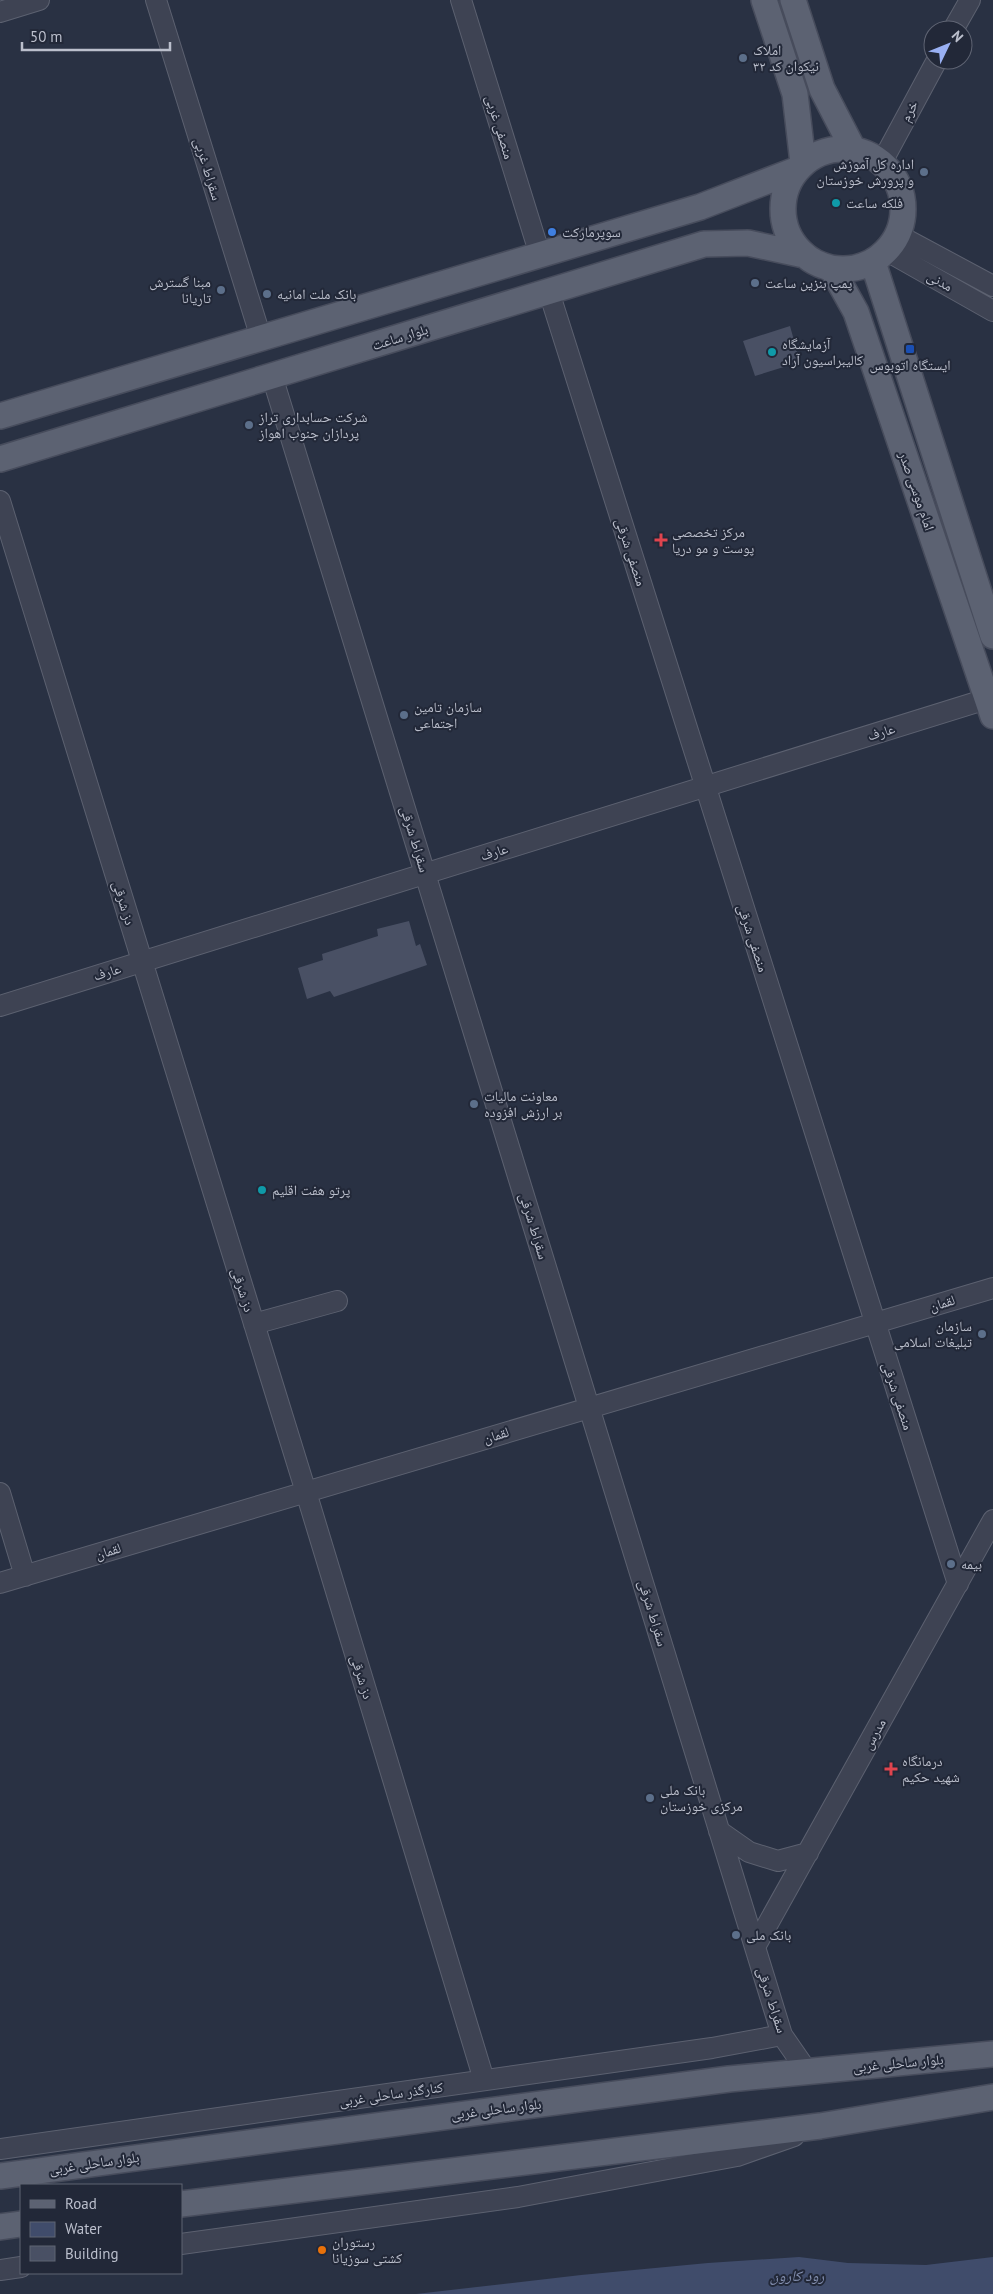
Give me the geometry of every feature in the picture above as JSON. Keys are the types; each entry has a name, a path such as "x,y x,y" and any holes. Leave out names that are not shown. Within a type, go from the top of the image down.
{"main road":[{"path":"0,416 700,207 799,166 822,152 837,148 853,149 868,154 882,162 895,177 902,196 903,216 886,249 854,269 832,269 817,264 804,255 792,241 784,224 782,205 786,186 799,166 795,94 764,0"},
{"path":"793,0 822,89 853,149"},
{"name":"بلوار ساعت","path":"0,459 704,244 748,243 804,255"},
{"name":"امام موسی صدر","path":"886,249 993,636"},
{"name":"امام موسی صدر","path":"832,269 856,312 991,704"},
{"path":"968,2057 993,2044"},
{"name":"بلوار ساحلی غربی","path":"0,2176 432,2118 807,2071 993,2054"},
{"path":"182,2204 820,2126 993,2096"},
{"path":"0,2227 20,2224"}],"street":[{"path":"0,12 39,0"},
{"name":"سقراط غربی","path":"156,0 261,338"},
{"name":"منصفی غربی","path":"461,0 540,254"},
{"path":"959,20 970,0"},
{"name":"خرم","path":"882,162 932,70"},
{"name":"مدنی","path":"886,249 993,286"},
{"name":"مدنی","path":"886,249 993,311"},
{"name":"منصفی شرقی","path":"549,292 958,1584"},
{"name":"سقراط شرقی","path":"272,376 782,2035 807,2071"},
{"name":"دز شرقی","path":"0,500 306,1492 484,2080"},
{"name":"عارف","path":"0,1006 705,787 991,704"},
{"name":"لقمان","path":"0,1583 993,1288"},
{"path":"254,1324 337,1301"},
{"path":"0,1493 25,1576"},
{"name":"مدرس","path":"755,1947 993,1520"},
{"path":"720,1831 749,1852 778,1861 808,1853"},
{"name":"کنارگذر ساحلی غربی","path":"0,2148 712,2048 782,2035"},
{"path":"182,2244 546,2192 737,2156 820,2126"},
{"path":"0,2270 20,2266"}],"water":[{"name":"رود کارون","path":"799,2257 848,2263 926,2265 993,2257 993,2294 416,2294 581,2275 708,2263"}],"building":[{"name":"آزمایشگاه کالیبراسیون آراد","path":"790,326 800,362 755,376 743,341"},
{"path":"409,921 416,946 420,944 427,965 334,997 330,991 307,999 298,968 323,960 322,954 378,936 377,929"}],"place":[{"name":"املاک نیکوان کد ۳۲","path":"743,58"},
{"name":"اداره کل آموزش و پرورش خوزستان","path":"924,172"},
{"name":"فلکه ساعت","path":"836,203"},
{"name":"سوپرمارکت","path":"552,232"},
{"name":"پمپ بنزین ساعت","path":"755,283"},
{"name":"مبنا گسترش تاریانا","path":"221,290"},
{"name":"بانک ملت امانیه","path":"267,294"},
{"name":"ایستگاه اتوبوس","path":"910,349"},
{"name":"آزمایشگاه کالیبراسیون آراد","path":"772,352"},
{"name":"شرکت حسابداری تراز پردازان جنوب اهواز","path":"249,425"},
{"name":"مرکز تخصصی پوست و مو دریا","path":"661,540"},
{"name":"سازمان تامین اجتماعی","path":"404,715"},
{"name":"معاونت مالیات بر ارزش افزوده","path":"474,1104"},
{"name":"پرتو هفت اقلیم","path":"262,1190"},
{"name":"سازمان تبلیغات اسلامی","path":"982,1334"},
{"name":"بیمه","path":"951,1564"},
{"name":"درمانگاه شهید حکیم","path":"891,1769"},
{"name":"بانک ملی مرکزی خوزستان","path":"650,1798"},
{"name":"بانک ملی","path":"736,1935"},
{"name":"رستوران کشتی سوزیانا","path":"322,2250"}]}
